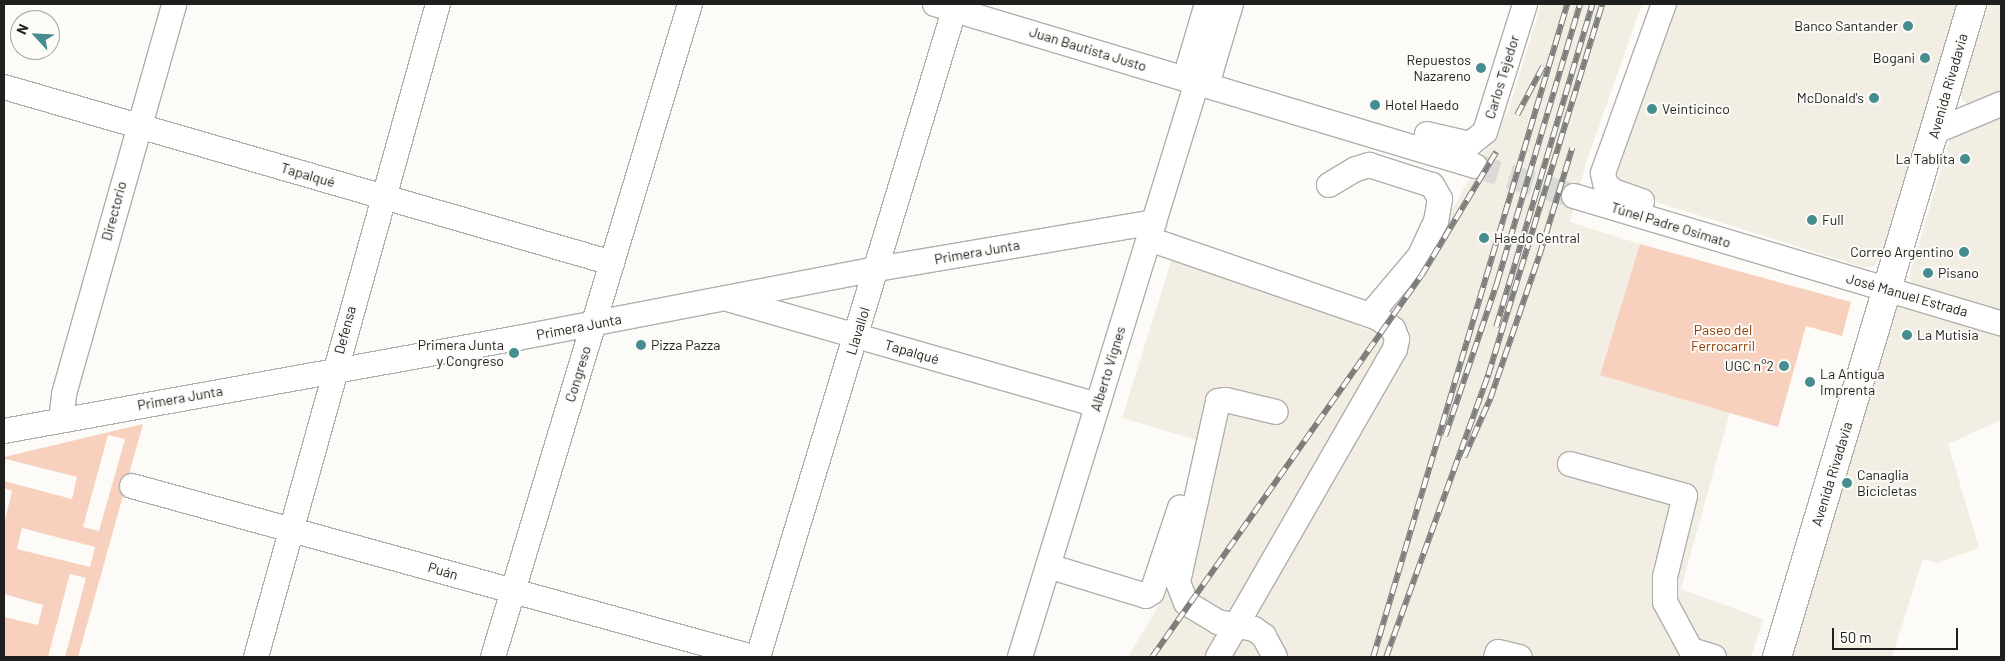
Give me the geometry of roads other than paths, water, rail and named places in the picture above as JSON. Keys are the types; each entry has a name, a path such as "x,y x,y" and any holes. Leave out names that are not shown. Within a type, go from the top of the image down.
{"main road":[{"name":"Avenida Rivadavia","path":"1777,657 1936,131 1972,4"}],"street":[{"name":"Directorio","path":"61,420 64,394 138,125 174,4"},
{"name":"Defensa","path":"256,657 293,529 334,370 382,197 438,4"},
{"name":"Congreso","path":"493,657 690,4"},
{"path":"1197,82 1189,66 1207,4"},
{"name":"Alberto Vignes","path":"1020,657 1197,82 1211,71 1231,4"},
{"name":"Carlos Tejedor","path":"1473,155 1485,132 1525,4"},
{"name":"José Manuel Estrada","path":"1664,4 1604,163 1605,183 1613,191 1774,242 1812,268"},
{"name":"Juan Bautista Justo","path":"949,6 1286,108 1473,155"},
{"name":"Llavallol","path":"758,657 878,269 949,6"},
{"name":"Tapalqué","path":"4,87 612,263"},
{"name":"Juan Bautista Justo","path":"1242,94 1276,89 1473,155"},
{"path":"1936,131 2001,104"},
{"path":"1329,185 1356,168 1369,165 1432,186 1440,199 1436,221 1419,257 1370,315"},
{"name":"Túnel Padre Osimato","path":"1574,196 1767,255"},
{"path":"1151,230 1370,315 1393,329 1397,339 1395,349 1218,657"},
{"name":"Primera Junta","path":"4,431 594,324 878,269 1151,230"},
{"name":"José Manuel Estrada","path":"1767,255 2001,323"},
{"name":"Tapalqué","path":"726,298 1097,405"},
{"path":"1274,657 1264,636 1238,625 1218,622 1186,603 1178,582 1218,401 1226,400 1276,412"},
{"path":"1570,464 1685,496 1663,590 1665,602 1684,654 1714,657"},
{"name":"Puán","path":"132,486 753,657"},
{"path":"1048,566 1146,596 1152,592 1186,490"},
{"path":"1496,657 1498,652 1519,657"}],"tunnel":[{"path":"1475,166 1574,196"}],"railway":[{"path":"1373,657 1567,4"},
{"path":"1445,436 1497,282 1580,4"},
{"path":"1496,327 1592,4"},
{"path":"1386,657 1488,375 1602,4"},
{"path":"1517,115 1543,66"},
{"path":"1464,457 1490,399 1539,256 1572,148"},
{"path":"1152,657 1421,276 1496,152"}],"place":[{"name":"Banco Santander","path":"1908,26"},
{"name":"Bogani","path":"1925,58"},
{"name":"Repuestos Nazareno","path":"1481,68"},
{"name":"McDonald's","path":"1874,98"},
{"name":"Hotel Haedo","path":"1375,105"},
{"name":"Veinticinco","path":"1652,109"},
{"name":"La Tablita","path":"1965,159"},
{"name":"Full","path":"1812,220"},
{"name":"Haedo Central","path":"1484,238"},
{"name":"Correo Argentino","path":"1964,252"},
{"name":"Pisano","path":"1928,273"},
{"name":"La Mutisia","path":"1907,335"},
{"name":"Pizza Pazza","path":"641,345"},
{"name":"Primera Junta y Congreso","path":"514,353"},
{"name":"UGC n°2","path":"1784,366"},
{"name":"La Antigua Imprenta","path":"1810,382"},
{"name":"Canaglia Bicicletas","path":"1847,483"}],"park label":[{"name":"Paseo del Ferrocarril","path":"1723,338"}]}
